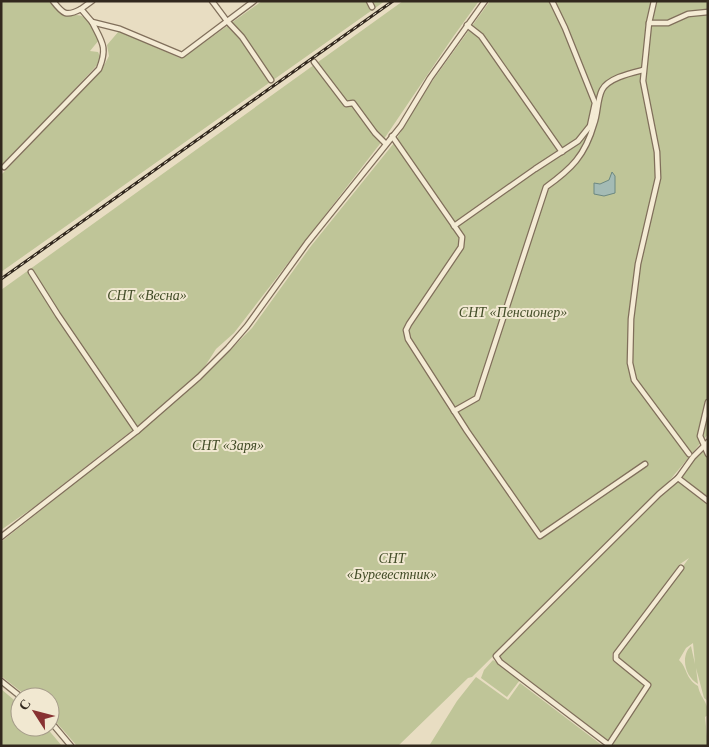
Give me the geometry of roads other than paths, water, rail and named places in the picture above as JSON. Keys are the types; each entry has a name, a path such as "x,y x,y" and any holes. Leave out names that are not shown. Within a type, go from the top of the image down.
{"street":[{"path":"53,1 62,12 73,13 92,1"},
{"path":"212,1 227,21 242,36 271,80"},
{"path":"92,22 120,29 182,55 254,1"},
{"path":"369,1 372,7"},
{"path":"1,537 137,431 199,377 234,341 307,243 401,126 430,78 485,1"},
{"path":"454,226 578,141 590,126 596,103 552,1"},
{"path":"654,1 649,23 643,81 658,165 658,178 638,264 631,319 630,363 634,380 689,454"},
{"path":"4,167 98,69 104,55 103,43 92,22 81,9"},
{"path":"649,23 668,23 688,14 708,12"},
{"path":"467,26 481,36 562,152"},
{"path":"314,62 346,104 353,103 375,133 386,144"},
{"path":"454,411 477,398 546,187 567,171 588,143 595,124 602,89 613,80 643,70"},
{"path":"392,136 462,237 461,247 406,330 408,339 454,411 540,536 646,464"},
{"path":"31,272 137,431"},
{"path":"708,402 700,436 706,444 708,454"},
{"path":"681,568 616,654 616,659 648,685 608,745 500,662 496,656 659,494 678,478 706,444"},
{"path":"678,478 708,501"},
{"path":"60,733 71,746"}],"water":[{"path":"612,172 615,176 615,193 604,196 594,194 594,183 600,184 609,180"}],"railway":[{"path":"1,279 393,1"}],"park label":[{"name":"СНТ «Весна»","path":"147,295"},
{"name":"СНТ «Пенсионер»","path":"513,312"},
{"name":"СНТ «Заря»","path":"228,445"},
{"name":"СНТ «Буревестник»","path":"392,566"}]}
